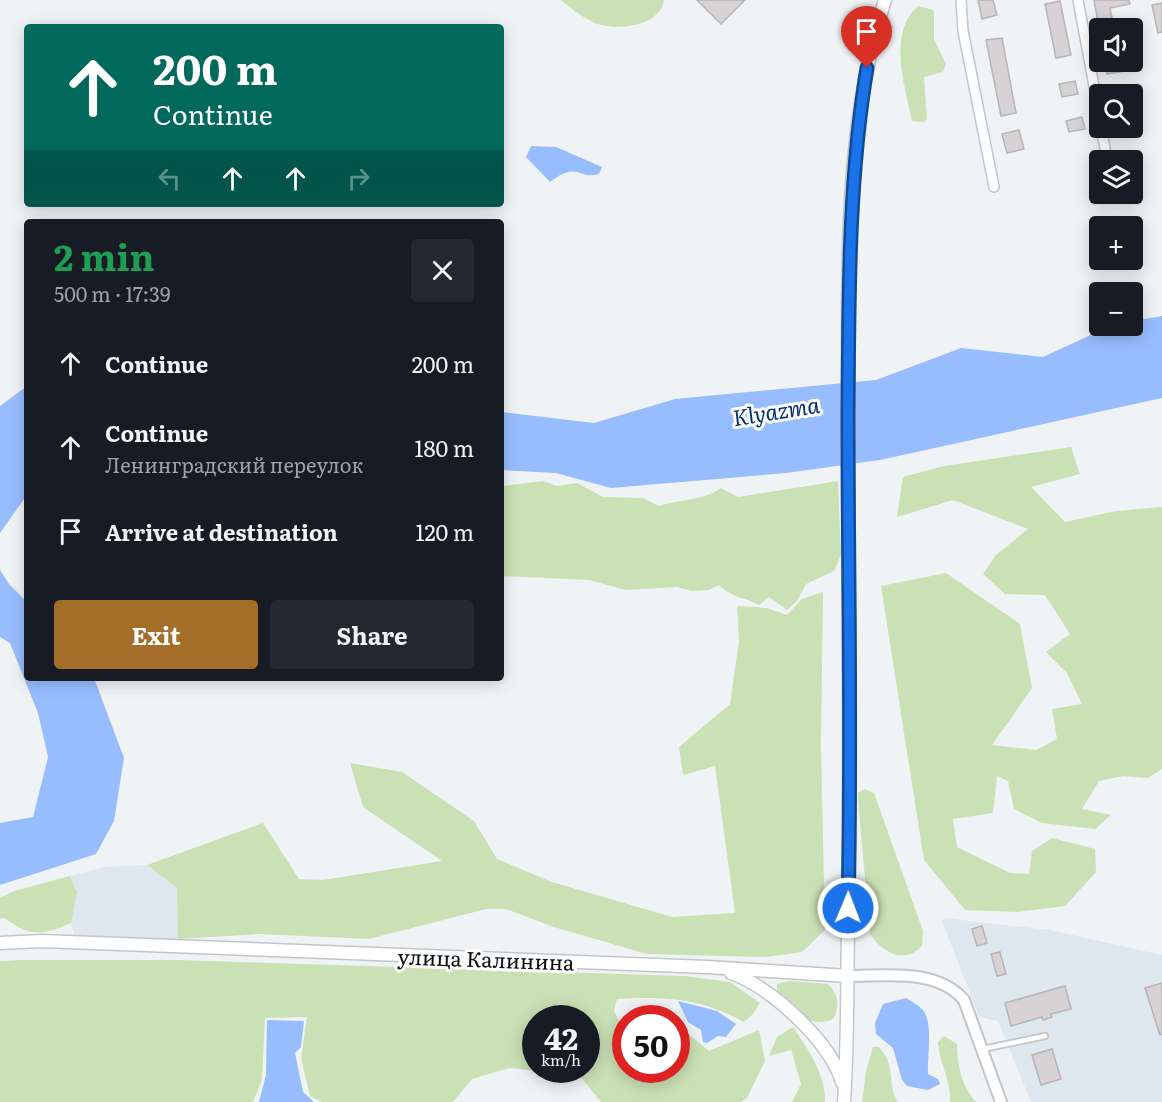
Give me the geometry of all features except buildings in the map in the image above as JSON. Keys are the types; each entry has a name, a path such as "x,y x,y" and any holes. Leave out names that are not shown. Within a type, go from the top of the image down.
{"main road":[{"path":"844,1101 851,771 848,575 849,269 853,167 859,113 867,68 885,0"},
{"name":"улица Калинина","path":"0,943 42,941 707,967 848,976"},
{"path":"707,967 734,974 759,986 807,1028 839,1070 844,1101"}],"street":[{"path":"961,0 963,31 994,187"},
{"path":"1078,0 1094,84"},
{"path":"1103,138 1105,148"},
{"name":"улица Калинина","path":"848,976 908,976 931,980 956,991 964,1000 980,1049"},
{"path":"980,1049 1001,1102"}],"lane":[{"path":"980,1049 1045,1036"}],"shaded area":[{"path":"147,865 177,888 178,939 75,935 71,923 77,892 70,876 105,867"},
{"path":"944,918 1050,930 1162,955 1162,1102 1031,1102 998,1021 979,1017 942,921"}],"green space":[{"path":"561,0 664,0 656,15 648,20 620,27 596,23"},
{"path":"918,6 934,10 934,39 946,64 943,72 924,77 927,119 923,122 912,121 901,60 903,30 909,17"},
{"path":"1071,447 1080,474 1031,487 1065,522 1116,511 1162,507 1162,769 1148,778 1123,776 1099,781 1082,809 1111,815 1095,829 1042,823 1014,809 1008,781 997,776 993,813 953,819 957,847 1010,873 1029,874 1032,851 1052,838 1095,849 1096,872 1065,906 1017,912 965,910 924,860 881,586 946,573 1020,624 1032,688 992,745 1036,750 1057,739 1052,709 1082,704 1067,673 1046,652 1070,634 1045,595 1005,594 983,574 996,555 1028,529 953,500 897,517 903,477 944,466"},
{"path":"543,481 557,486 577,483 603,497 643,498 659,506 699,498 721,488 738,497 838,481 841,555 834,571 806,584 797,601 787,610 769,597 759,605 724,590 719,585 709,590 692,591 677,587 626,590 589,580 504,576 504,486"},
{"path":"823,592 821,745 825,930 802,952 766,957 647,954 554,927 506,909 486,909 369,939 260,934 178,939 177,888 147,865 263,823 299,879 323,880 442,861 363,807 350,763 402,772 474,821 497,859 552,882 672,917 735,913 715,766 683,775 679,747 730,704 739,641 737,606 767,608 787,615 802,599"},
{"path":"864,789 874,793 923,931 922,946 908,955 887,951 870,934 858,800 858,793"},
{"path":"70,876 77,892 71,923 37,933 22,929 5,918 0,919 0,898 14,891"},
{"path":"178,960 685,976 730,982 760,1003 744,1022 713,1008 682,1000 617,999 616,1005 612,1005 612,1083 690,1083 690,1035 709,1051 759,1030 765,1061 747,1098 741,1102 601,1102 586,1083 600,1083 600,1005 522,1005 522,1069 509,1068 472,1079 453,1102 322,1102 310,1096 301,1058 307,1017 265,1018 262,1080 253,1102 0,1102 0,961"},
{"path":"789,981 828,984 837,1000 834,1018 826,1022 818,1022 796,1012 777,995 777,984"},
{"path":"793,1027 819,1072 825,1092 825,1102 792,1102 801,1084 791,1050 769,1056 777,1037"},
{"path":"944,1036 957,1044 961,1075 976,1102 950,1102 938,1042"},
{"path":"873,1047 879,1047 888,1061 892,1088 898,1102 862,1102 866,1071"}],"water":[{"path":"531,146 556,147 602,167 599,174 586,175 572,171 550,182 526,157"},
{"name":"Klyazma","path":"1162,316 1162,398 880,460 786,473 611,488 556,473 504,470 504,412 594,423 675,399 876,380 961,348 1043,357 1089,336 1143,336 1143,319"},
{"path":"24,388 24,499 0,533 0,406"},
{"path":"0,570 9,584 24,599 24,678 10,643 0,637"},
{"path":"25,681 95,681 124,758 114,821 96,854 0,885 0,823 33,817 48,757 38,713"},
{"path":"906,998 922,1009 928,1022 928,1074 938,1079 940,1084 928,1090 907,1086 902,1080 893,1048 876,1034 875,1023 883,1004"},
{"path":"678,1001 717,1011 736,1024 726,1037 718,1036 707,1043 703,1042 701,1030 690,1023 690,1005 680,1005"},
{"path":"267,1020 304,1021 301,1047 295,1053 303,1092 314,1102 259,1102 266,1075"}],"route":[{"path":"848,908 851,771 848,575 849,269 853,167 867,68"}]}
